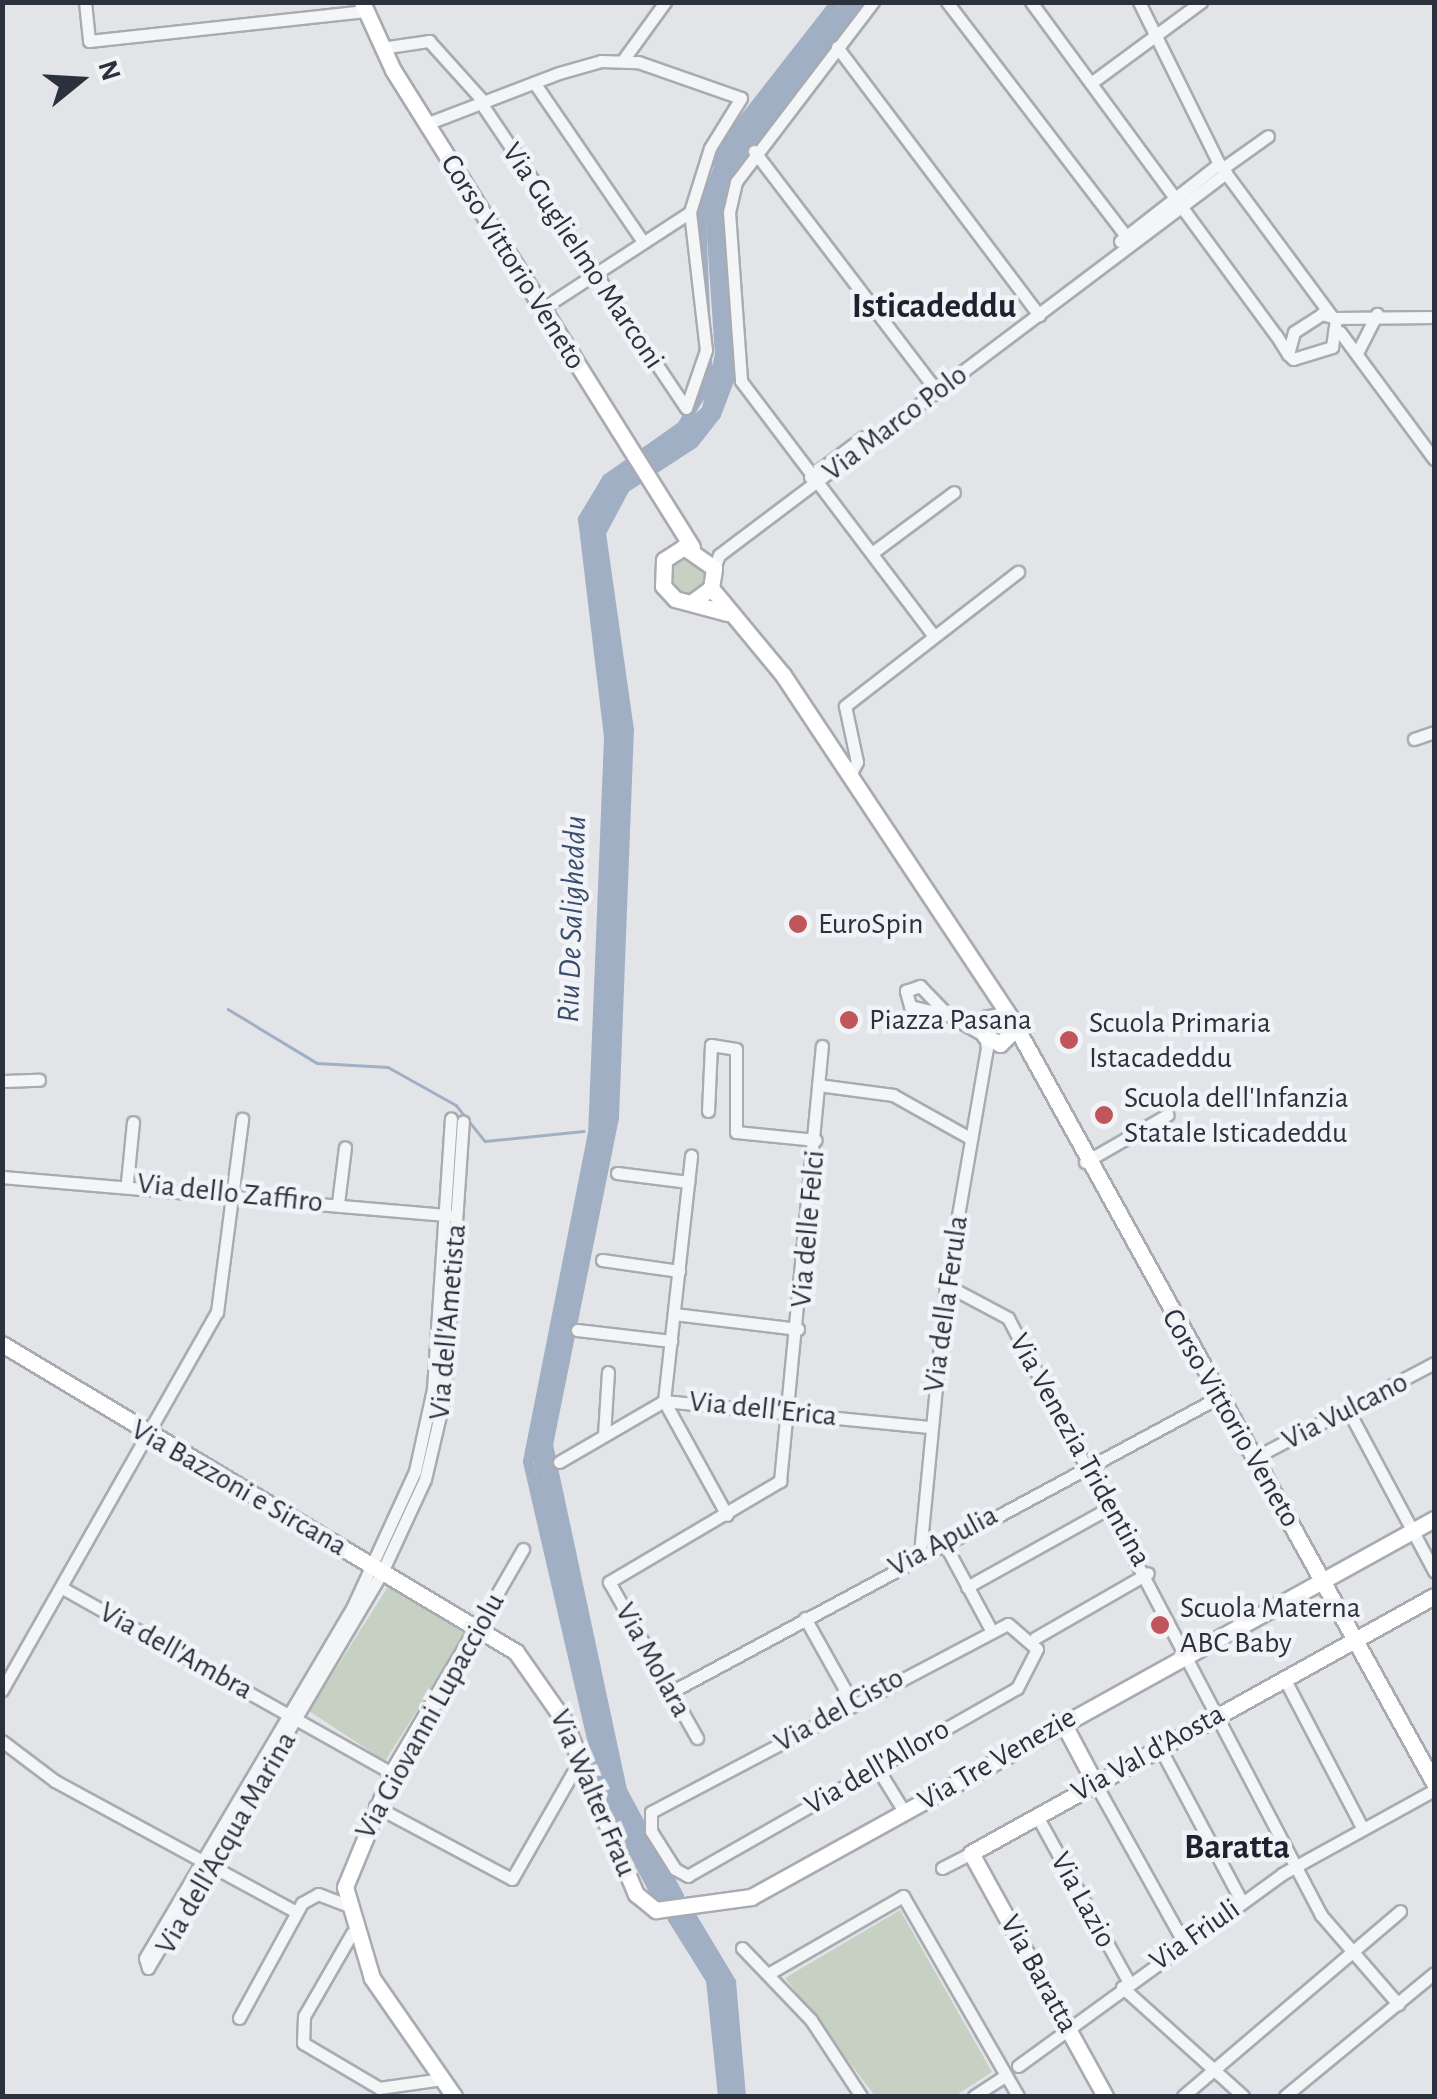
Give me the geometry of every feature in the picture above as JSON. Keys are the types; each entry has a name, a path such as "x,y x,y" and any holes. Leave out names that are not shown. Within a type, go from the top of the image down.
{"street":[{"path":"86,2 89,41 364,7"},
{"path":"623,60 664,2"},
{"path":"873,2 754,151 729,212 741,381 932,634"},
{"path":"947,2 1128,239"},
{"path":"1030,2 1178,202 1283,335 1288,354 1308,362 1332,347 1340,332 1369,323"},
{"path":"1139,2 1162,33 1223,168 1434,459"},
{"path":"1091,83 1201,2"},
{"name":"Corso Vittorio Veneto","path":"364,7 381,48 426,124 546,306 697,549"},
{"name":"Via Guglielmo Marconi","path":"381,48 429,41 482,102 592,276 686,408 706,350 690,212"},
{"path":"836,47 1036,312"},
{"path":"426,124 535,84 623,60 742,98 710,148 690,212 546,306"},
{"path":"535,84 642,240"},
{"name":"Via Marco Polo","path":"714,568 816,477 1268,136"},
{"path":"754,151 935,388"},
{"path":"1283,335 1333,316 1378,312 1434,316"},
{"path":"1357,353 1378,312"},
{"path":"1332,347 1357,353"},
{"name":"Via Marco Polo","path":"697,549 816,477"},
{"path":"872,553 954,492"},
{"path":"674,517 662,586 734,619"},
{"path":"670,552 697,549 714,568 711,588 692,602"},
{"path":"850,774 857,762 845,706 932,634 1018,572"},
{"name":"Corso Vittorio Veneto","path":"711,588 850,774 977,971 996,1033 1024,1054 1430,1765 1434,1786"},
{"path":"1414,739 1434,732"},
{"path":"923,1001 964,1024 996,1033"},
{"name":"Via della Ferula","path":"920,1553 946,1285 970,1138 996,1033"},
{"path":"708,1111 711,1045 736,1048 736,1132 816,1140"},
{"name":"Via delle Felci","path":"609,1582 780,1481 790,1412 822,1046"},
{"path":"2,1081 39,1080"},
{"path":"818,1085 893,1095 970,1138"},
{"path":"1085,1162 1167,1114"},
{"path":"2,1690 64,1589 89,1533 149,1437 217,1312 242,1119"},
{"name":"Via dell'Ametista","path":"378,1567 426,1432 452,1215 457,1121"},
{"path":"127,1182 133,1122"},
{"path":"338,1204 345,1147"},
{"path":"692,1155 664,1401 728,1515"},
{"path":"617,1174 688,1182"},
{"name":"Via dello Zaffiro","path":"2,1177 127,1182 452,1215"},
{"path":"602,1260 679,1271"},
{"name":"Via Venezia Tridentina","path":"946,1285 1008,1318 1301,1862 1322,1915 1398,2004"},
{"path":"674,1314 798,1329"},
{"path":"577,1330 671,1341"},
{"name":"Via Bazzoni e Sircana","path":"2,1344 149,1437 478,1627"},
{"name":"Via Vulcano","path":"1254,1458 1434,1363"},
{"path":"604,1435 608,1372"},
{"name":"Via Apulia","path":"671,1692 1087,1463 1219,1398"},
{"name":"Via dell'Erica","path":"559,1462 664,1401 930,1427"},
{"path":"1348,1410 1434,1572"},
{"path":"967,1586 1111,1507"},
{"name":"Via Tre Venezie","path":"662,1910 750,1897 905,1813 1062,1720 1434,1519"},
{"path":"943,1542 989,1626 1008,1624 1035,1638 1148,1573"},
{"name":"Via Giovanni Lupacciolu","path":"454,2096 352,1934 346,1905 350,1864 392,1772 524,1549"},
{"name":"Via dell'Acqua Marina","path":"209,1861 145,1958 148,1968 378,1567"},
{"name":"Via Molara","path":"609,1582 697,1738"},
{"name":"Via dell'Ambra","path":"64,1589 392,1772"},
{"name":"Via Val d'Aosta","path":"942,1868 1434,1596"},
{"path":"805,1618 852,1704"},
{"name":"Via del Cisto","path":"688,1876 648,1820 989,1626"},
{"name":"Via Walter Frau","path":"478,1627 531,1666 584,1770 636,1894 662,1910"},
{"name":"Via dell'Alloro","path":"688,1876 1018,1688 1034,1668 1035,1638"},
{"path":"463,1651 482,1644 531,1666"},
{"path":"1285,1680 1363,1828"},
{"path":"1062,1720 1184,1943"},
{"path":"2,1741 55,1782 209,1861 296,1912"},
{"path":"1160,1748 1242,1902"},
{"path":"876,1766 905,1813"},
{"path":"375,1806 512,1879 572,1774 584,1770"},
{"name":"Via Friuli","path":"1018,2066 1125,1985 1301,1862 1434,1786"},
{"name":"Via Lazio","path":"1037,1816 1125,1985 1244,2096"},
{"name":"Via Baratta","path":"971,1853 1105,2096"},
{"path":"239,2018 296,1912 318,1894 346,1905"},
{"path":"768,1974 903,1896 1018,2096"},
{"path":"1182,2096 1400,1911"},
{"path":"352,1934 304,2016 303,2043 379,2088 442,2080"},
{"path":"742,1948 768,1974 862,2096"},
{"path":"1285,2096 1434,1972"},
{"path":"974,2096 1006,2076"}],"green space":[{"path":"687,556 701,561 706,575 701,589 687,594 673,589 668,575 673,561"},
{"path":"389,1585 463,1628 463,1638 385,1761 309,1711"},
{"path":"900,1910 992,2072 955,2096 875,2096 785,1978"}],"waterway":[{"name":"Riu De Saligheddu","path":"710,163 836,2"},
{"name":"Riu De Saligheddu","path":"731,2096 719,1981 612,1792 540,1450 606,1108 621,751 592,533 610,494 710,413 724,355 713,195 727,157 854,2"},
{"name":"Riu De Saligheddu","path":"731,306 720,222 731,172 863,2"},
{"name":"Riu De Saligheddu","path":"700,193 708,383 682,426 607,479 583,519 609,738 593,1133 528,1462 606,1800 659,1900 679,1896 622,1790 548,1445 614,1118 629,730 601,533 625,488 694,443 716,415 736,362"},
{"path":"228,1009 317,1063 388,1067 456,1105 485,1141 583,1131"},
{"name":"Riu De Saligheddu","path":"598,1139 602,1144"},
{"name":"Riu De Saligheddu","path":"723,2096 711,1980 671,1916 689,1912 731,1982 741,2096"}],"place":[{"name":"EuroSpin","path":"798,924"},
{"name":"Piazza Pasana","path":"849,1020"},
{"name":"Scuola Primaria Istacadeddu","path":"1069,1040"},
{"name":"Scuola dell'Infanzia Statale Isticadeddu","path":"1104,1115"},
{"name":"Scuola Materna ABC Baby","path":"1160,1625"}],"district":[{"name":"Isticadeddu","path":"934,307"},
{"name":"Baratta","path":"1237,1848"}]}
